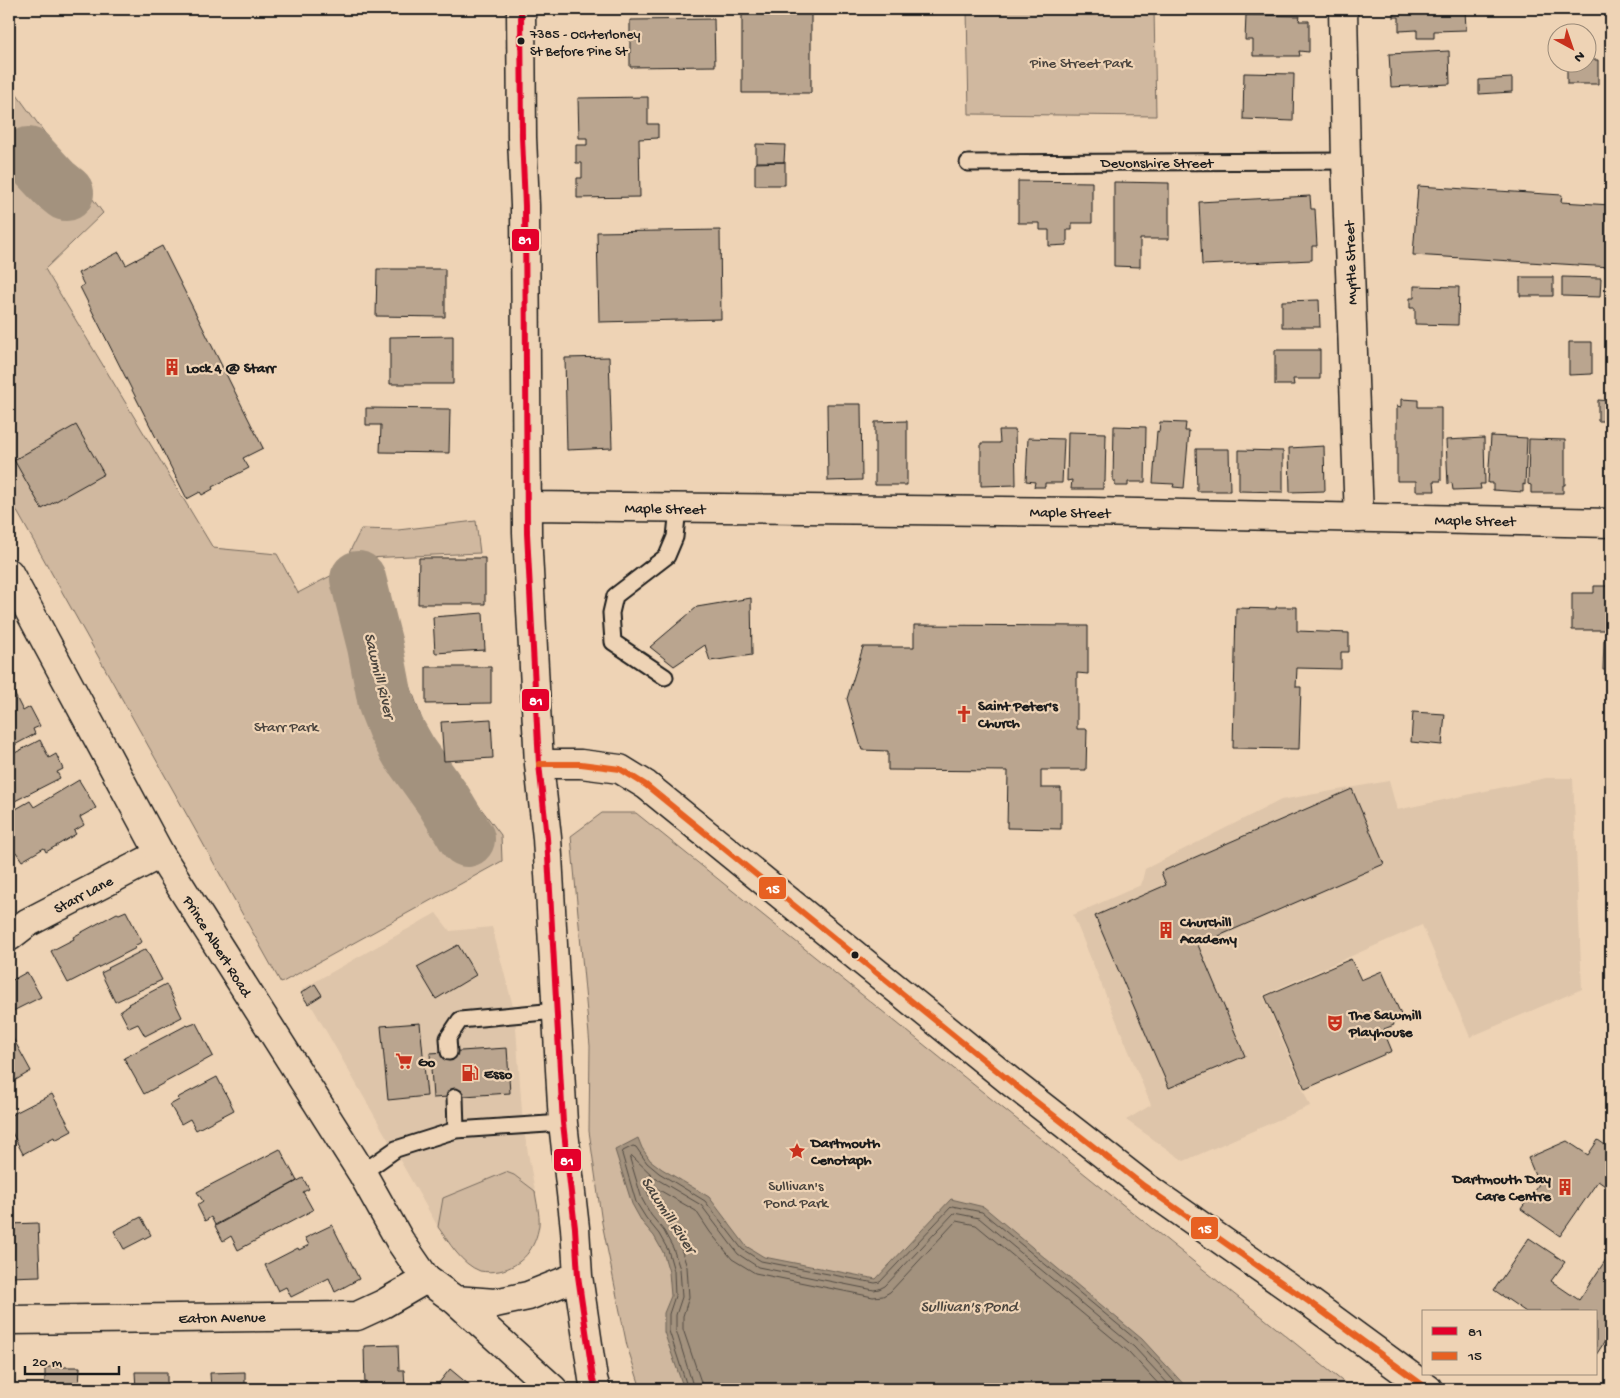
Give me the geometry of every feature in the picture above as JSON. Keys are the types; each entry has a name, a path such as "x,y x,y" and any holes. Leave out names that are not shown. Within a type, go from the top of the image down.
{"main road":[{"path":"521,9 522,137 525,206 527,533 539,764 547,838 563,1122 575,1228 578,1276 596,1389"},
{"name":"Myrtle Street","path":"1343,9 1346,161 1360,518"},
{"name":"Maple Street","path":"528,506 1101,512 1611,523"},
{"name":"Prince Albert Road","path":"9,573 160,854 362,1173 400,1241 426,1279 455,1300 553,1389"},
{"path":"539,764 580,764 620,769 646,785 1011,1082 1144,1186 1308,1301 1428,1389"},
{"name":"Starr Lane","path":"9,937 27,923 160,854"},
{"path":"455,1300 495,1303 528,1296 578,1276"},
{"name":"Eaton Avenue","path":"9,1320 357,1316 384,1304 426,1279"}],"lane":[{"name":"Devonshire Street","path":"968,163 1346,161"},
{"path":"665,678 612,642 611,614 615,596 667,556 676,537 678,508"},
{"path":"449,1052 448,1038 460,1020 556,1011"},
{"path":"455,1097 456,1130"},
{"path":"362,1173 396,1150 456,1130 563,1122"}],"shaded area":[{"path":"1546,778 1573,778 1582,989 1470,1037 1422,925 1263,995 1310,1106 1184,1161 1126,1120 1151,1105 1073,915 1141,885 1145,869 1281,800 1389,781 1397,810"},
{"name":"Esso","path":"436,913 450,931 492,927 515,1014 523,1126 535,1191 514,1175 506,1172 443,1198 438,1227 302,989"}],"green space":[{"name":"Pine Street Park","path":"967,9 1154,9 1156,116 969,114"},
{"name":"Starr Park","path":"9,84 103,213 45,269 213,548 277,554 298,593 340,571 361,529 398,530 476,521 480,553 366,558 429,740 501,835 502,861 281,983 9,497"},
{"name":"Sullivan's Pond Park","path":"602,813 636,813 1352,1389 641,1389 627,1346 602,1223 589,1131 590,1046 571,836"},
{"path":"506,1172 514,1175 535,1191 539,1225 535,1241 526,1255 515,1265 499,1271 480,1271 461,1258 438,1227 443,1198"}],"water":[{"name":"Sullivan's Pond","path":"638,1138 650,1160 709,1197 746,1246 764,1257 876,1279 951,1199 984,1207 1142,1339 1188,1389 684,1389 664,1332 664,1313 671,1296 669,1272 663,1252 632,1204 615,1150"}],"building":[{"path":"742,9 811,9 811,93 742,93"},
{"path":"1393,9 1465,9 1466,30 1434,31 1434,38 1417,38 1417,30 1399,31 1399,17 1393,17"},
{"path":"1246,15 1300,16 1299,21 1309,21 1309,52 1299,51 1300,56 1253,56 1253,40 1245,40"},
{"path":"714,19 715,66 630,67 630,20"},
{"path":"1449,51 1450,84 1391,87 1389,54"},
{"path":"1567,72 1598,72 1598,84 1567,84"},
{"path":"1244,73 1294,74 1293,121 1243,119"},
{"path":"1512,78 1512,92 1479,94 1479,80"},
{"path":"648,97 648,124 658,124 658,138 639,139 640,197 577,198 577,178 582,178 582,163 576,163 576,145 587,145 587,138 579,138 578,98"},
{"path":"756,144 785,145 784,162 756,162"},
{"path":"785,162 785,185 755,185 755,163"},
{"path":"1018,181 1092,182 1092,223 1072,223 1072,230 1067,230 1067,245 1049,246 1049,230 1040,230 1040,223 1018,223"},
{"path":"1114,182 1169,183 1169,239 1140,239 1140,267 1114,266"},
{"path":"1418,186 1562,195 1561,202 1611,205 1611,267 1413,255"},
{"path":"1310,196 1311,209 1315,209 1317,246 1312,246 1312,260 1202,265 1199,202"},
{"path":"720,230 721,319 599,322 597,232"},
{"name":"Lock 4 @ Starr","path":"162,246 263,448 243,458 249,468 212,487 213,489 202,495 200,492 187,499 80,287 84,285 78,273 119,252 126,265"},
{"path":"377,269 445,269 445,317 376,316"},
{"path":"1520,277 1553,277 1553,296 1520,296"},
{"path":"1562,277 1601,278 1600,297 1562,296"},
{"path":"1414,286 1459,287 1458,325 1415,324 1415,308 1410,308 1410,298 1414,298"},
{"path":"1319,300 1320,327 1282,327 1282,301"},
{"path":"453,336 453,384 390,384 390,337"},
{"path":"1569,342 1592,342 1592,374 1569,375"},
{"path":"1275,350 1320,350 1320,379 1293,379 1294,385 1275,385"},
{"path":"609,357 612,448 567,450 565,358"},
{"path":"1401,399 1418,400 1418,407 1441,407 1441,481 1434,481 1435,491 1416,491 1416,481 1397,481 1397,406 1401,407"},
{"path":"1598,400 1611,401 1611,421 1598,421"},
{"path":"827,404 861,404 862,480 828,481"},
{"path":"366,408 450,409 449,453 380,452 381,425 366,425"},
{"path":"907,421 907,485 875,485 875,422"},
{"path":"1160,422 1186,423 1185,431 1189,431 1184,488 1173,487 1174,484 1153,483 1157,431 1159,432"},
{"path":"76,425 104,474 42,509 14,460"},
{"path":"1114,426 1146,427 1145,482 1128,482 1128,486 1115,486 1115,481 1113,481"},
{"path":"999,430 1015,430 1016,485 981,486 981,443 1000,443"},
{"path":"1068,432 1106,433 1105,482 1103,482 1103,489 1071,489 1072,480 1067,481"},
{"path":"1491,436 1527,438 1523,492 1493,490 1493,483 1488,483"},
{"path":"1028,438 1064,439 1062,483 1045,483 1045,487 1034,487 1035,482 1026,481"},
{"path":"1484,438 1485,484 1480,484 1481,489 1453,490 1452,483 1448,484 1446,440"},
{"path":"1529,439 1565,440 1565,485 1563,485 1563,493 1531,493 1531,485 1528,484"},
{"path":"1324,446 1325,491 1290,492 1289,448"},
{"path":"1196,449 1229,449 1230,491 1197,491"},
{"path":"1239,450 1283,451 1283,492 1239,491"},
{"path":"419,558 485,558 485,604 418,604"},
{"path":"1594,586 1609,586 1609,630 1572,630 1572,593 1594,593"},
{"path":"751,598 752,655 710,661 705,645 674,666 650,647 697,607"},
{"path":"1276,607 1297,607 1297,631 1349,633 1349,652 1341,652 1341,669 1297,668 1296,687 1301,687 1299,749 1233,748 1236,608 1276,609"},
{"path":"483,613 485,650 435,653 433,617"},
{"name":"Saint Peter's Church","path":"914,625 1088,626 1088,674 1077,673 1077,729 1087,729 1086,770 1041,770 1041,788 1061,788 1061,829 1007,828 1008,771 888,770 888,751 862,750 847,699 863,647 914,647"},
{"path":"1604,640 1611,640 1611,670 1603,670"},
{"path":"426,667 491,667 491,703 426,704"},
{"path":"14,693 23,711 30,707 40,726 33,729 35,734 9,748 9,696"},
{"path":"1413,712 1445,714 1442,745 1411,742"},
{"path":"491,719 493,758 444,761 441,722"},
{"path":"40,740 49,758 56,754 63,769 57,772 60,778 9,804 9,756"},
{"path":"79,780 96,808 80,817 84,825 74,831 76,834 46,852 44,848 22,861 16,852 9,855 9,813 30,801 34,807"},
{"name":"Churchill Academy","path":"1352,789 1384,864 1198,945 1245,1056 1169,1088 1095,916 1166,885 1161,872"},
{"path":"126,911 142,942 134,946 136,948 68,983 51,951 117,913"},
{"path":"458,945 476,975 436,999 417,967"},
{"path":"146,949 162,980 115,1002 101,973"},
{"name":"The Sawmill Playhouse","path":"1351,959 1361,980 1382,971 1402,1017 1393,1022 1394,1025 1384,1029 1389,1038 1387,1039 1392,1051 1305,1089 1265,996"},
{"path":"27,972 41,997 13,1011 9,1002 9,982"},
{"path":"166,984 182,1017 145,1036 138,1024 129,1028 120,1011 128,1004"},
{"path":"315,984 322,995 308,1004 301,993"},
{"path":"196,1023 213,1056 144,1094 124,1058 187,1025"},
{"name":"Go","path":"420,1023 427,1096 388,1100 381,1026"},
{"path":"9,1031 31,1071 9,1084"},
{"name":"Esso","path":"507,1048 510,1093 433,1098 430,1053"},
{"path":"217,1077 234,1110 196,1130 190,1119 181,1124 170,1105 179,1100 177,1098"},
{"path":"52,1094 72,1131 55,1140 54,1137 23,1154 9,1127 9,1116"},
{"name":"Dartmouth Day Care Centre","path":"1598,1140 1611,1149 1611,1190 1598,1181 1560,1236 1521,1209 1539,1184 1528,1158 1567,1141 1588,1155"},
{"path":"280,1149 297,1181 215,1225 211,1217 205,1221 197,1205 203,1201 197,1192"},
{"path":"303,1178 309,1189 303,1192 313,1210 238,1250 231,1236 223,1241 215,1226"},
{"path":"141,1217 151,1235 124,1249 114,1231"},
{"path":"38,1223 40,1276 9,1277 9,1224"},
{"path":"332,1225 359,1279 335,1292 329,1278 291,1297 286,1287 278,1291 265,1265 298,1248 299,1250 309,1245 305,1238"},
{"path":"1529,1238 1565,1262 1551,1281 1579,1300 1611,1252 1611,1336 1609,1335 1598,1352 1598,1310 1523,1310 1494,1290"},
{"path":"398,1345 399,1370 404,1370 405,1388 365,1388 364,1346"},
{"path":"45,1367 80,1367 79,1389 45,1389"},
{"path":"450,1369 474,1389 434,1389"},
{"path":"135,1372 167,1372 167,1389 136,1389"},
{"path":"245,1372 245,1389 211,1389 210,1373"},
{"path":"267,1385 322,1386 322,1389 267,1389"}],"waterway":[{"name":"Sawmill River","path":"28,155 66,193"},
{"name":"Sawmill River","path":"358,579 375,646 386,704 395,727 409,752 444,801 467,839"}],"transit line":[{"name":"81","path":"521,9 522,137 525,206 527,533 539,764 547,838 563,1123 575,1228 578,1276 596,1389"},
{"name":"15","path":"539,764 581,764 620,769 646,785 1011,1082 1144,1186 1308,1301 1428,1389"}],"place":[{"name":"7385 - Ochterloney St Before Pine St","path":"521,41"},
{"name":"Lock 4 @ Starr","path":"172,367"},
{"name":"Saint Peter's Church","path":"964,714"},
{"name":"Churchill Academy","path":"1166,930"},
{"name":"The Sawmill Playhouse","path":"1335,1023"},
{"name":"Go","path":"404,1061"},
{"name":"Esso","path":"470,1073"},
{"name":"Dartmouth Cenotaph","path":"797,1151"},
{"name":"Dartmouth Day Care Centre","path":"1565,1187"}]}
